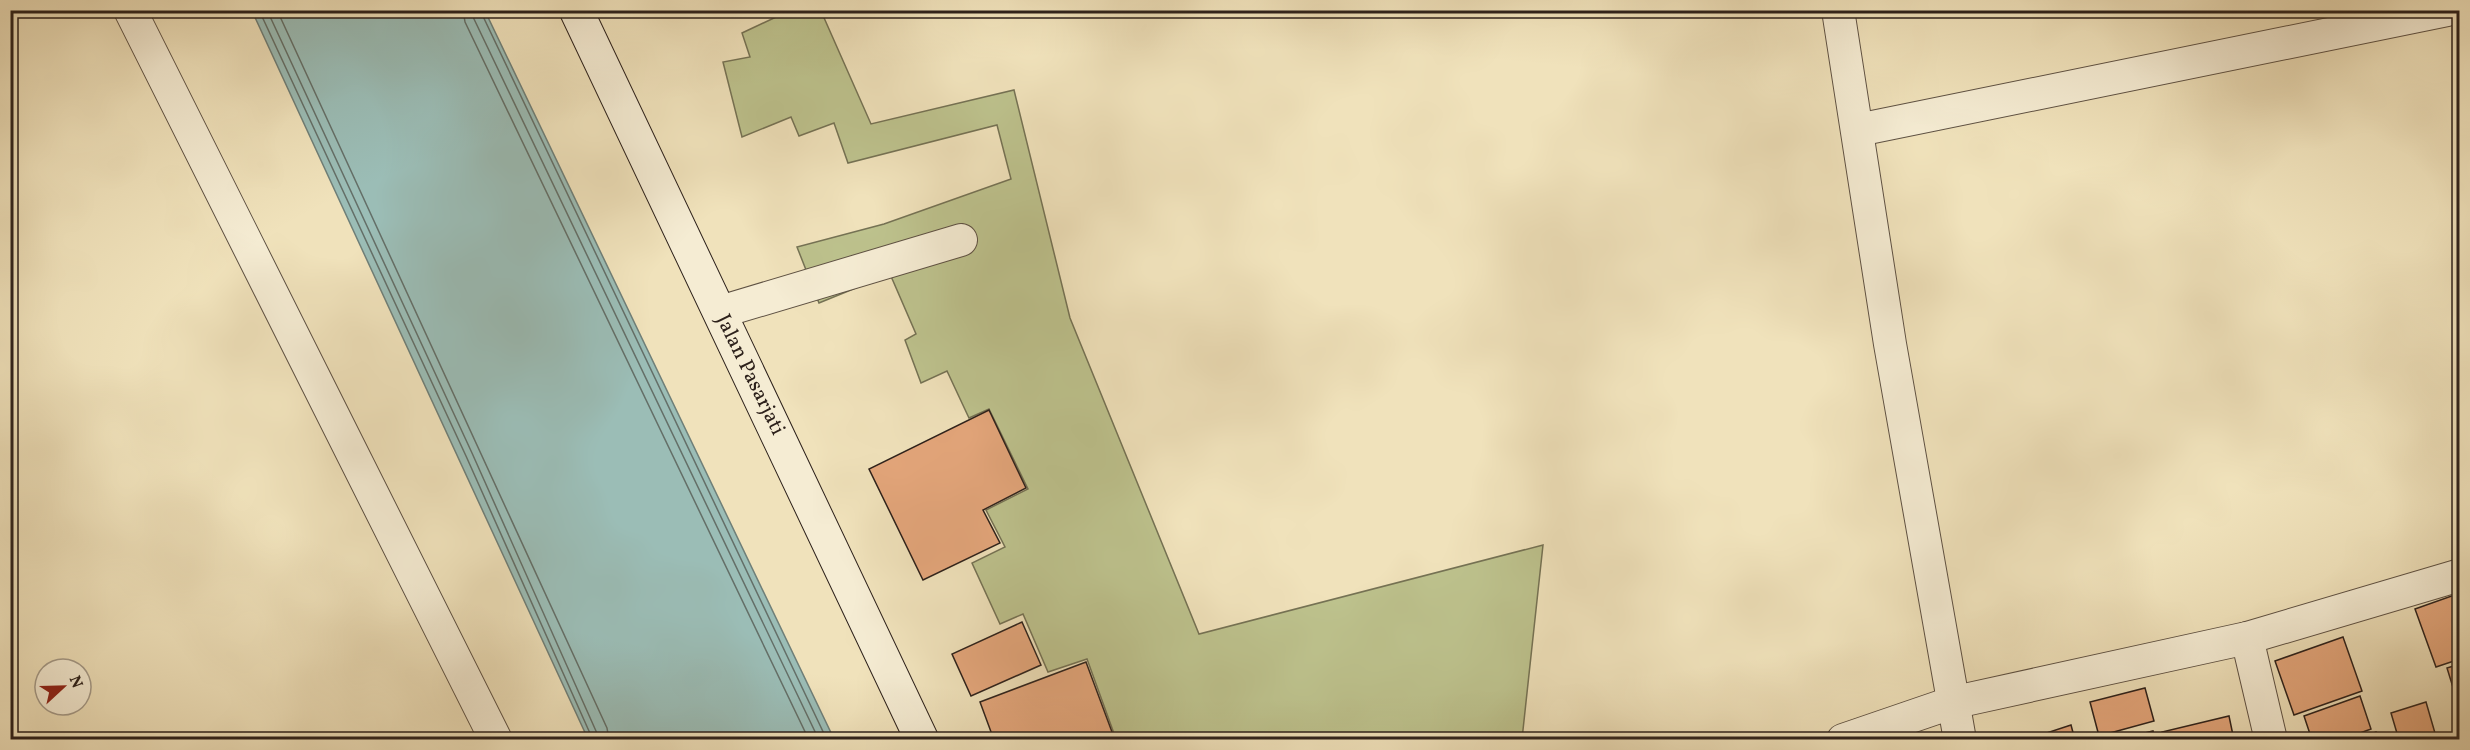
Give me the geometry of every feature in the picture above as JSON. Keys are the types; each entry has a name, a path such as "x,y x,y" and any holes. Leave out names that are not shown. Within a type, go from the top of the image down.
{"main road":[{"name":"Jalan Pasarjati","path":"576,10 922,740"}],"street":[{"path":"130,10 496,740"},
{"path":"1838,10 1890,344 1951,703 1960,740"},
{"path":"1858,130 2407,15 2447,10"},
{"path":"720,312 961,240"},
{"path":"1843,740 1951,703 2247,638 2460,575"},
{"path":"2247,638 2271,740"}],"green space":[{"path":"789,11 821,11 871,124 1014,90 1070,318 1199,634 1543,545 1522,739 1116,739 1087,659 1048,672 1023,614 1000,624 972,563 1005,547 986,510 1028,489 989,409 969,418 947,371 921,383 905,340 916,334 890,274 819,303 797,247 884,224 1011,179 997,125 848,163 834,123 799,136 791,117 742,137 723,62 750,57 742,33"}],"water":[{"path":"252,11 485,11 834,739 588,739"}],"building":[{"path":"989,410 1026,488 983,510 1000,543 923,580 869,469"},
{"path":"2460,593 2460,659 2436,667 2415,609"},
{"path":"1022,622 1041,665 971,696 952,654"},
{"path":"2343,637 2362,691 2294,715 2275,661"},
{"path":"1086,662 1115,740 994,740 980,702"},
{"path":"2460,664 2460,710 2447,668"},
{"path":"2145,688 2154,721 2099,736 2090,702"},
{"path":"2360,696 2371,729 2341,740 2312,740 2304,716"},
{"path":"2426,702 2437,740 2399,740 2391,713"},
{"path":"2229,716 2234,740 2164,740 2162,732"},
{"path":"2071,725 2075,740 2025,740"},
{"path":"2153,731 2155,740 2117,740"},
{"path":"2376,732 2378,740 2356,740"}]}
